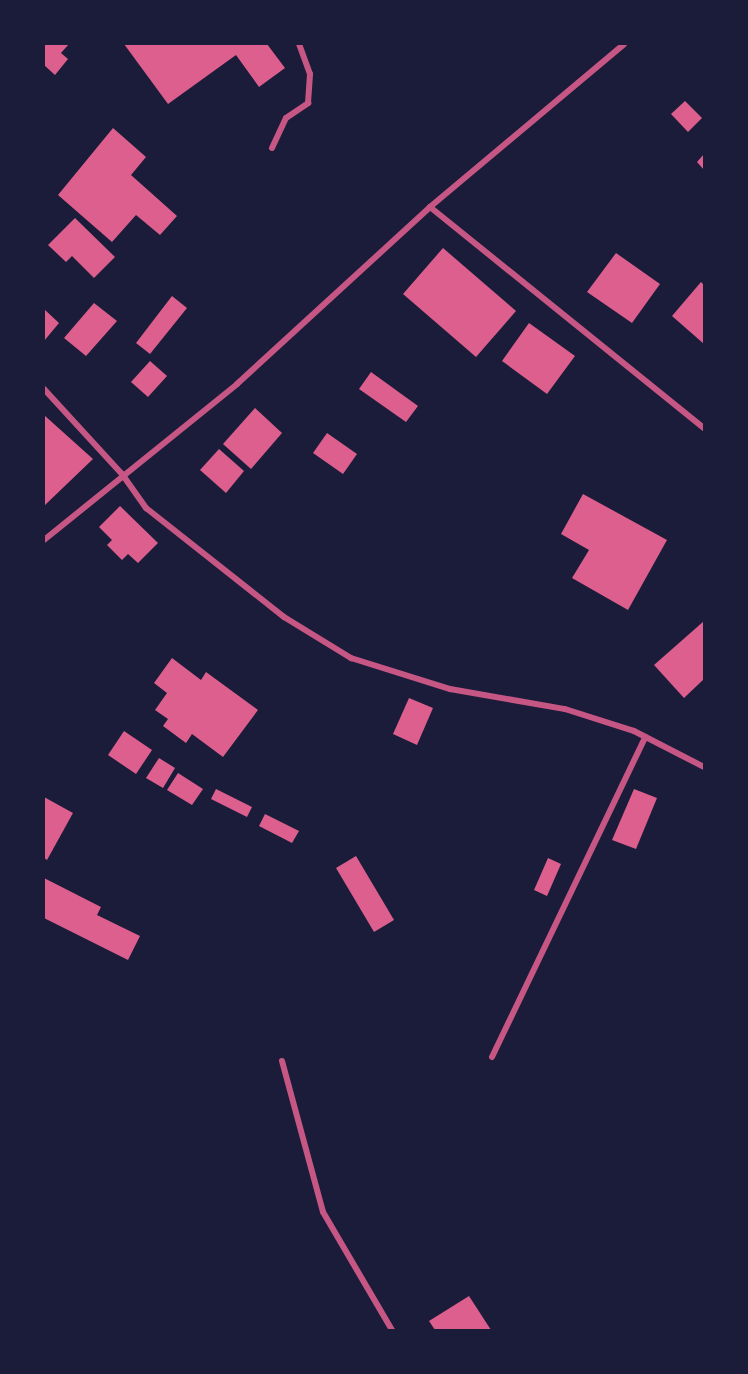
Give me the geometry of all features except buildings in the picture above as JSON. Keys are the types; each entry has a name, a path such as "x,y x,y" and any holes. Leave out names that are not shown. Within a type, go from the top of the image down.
{"street":[{"path":"272,148 286,118 308,103 310,74 299,44"},
{"path":"44,540 122,474 237,384 430,207 624,44"},
{"path":"430,207 705,428"},
{"path":"44,389 122,474 146,508 217,567 284,617 351,658 450,689 565,709 645,737 705,767"},
{"path":"492,1057 645,737"},
{"path":"282,1061 323,1212 392,1330"}]}
